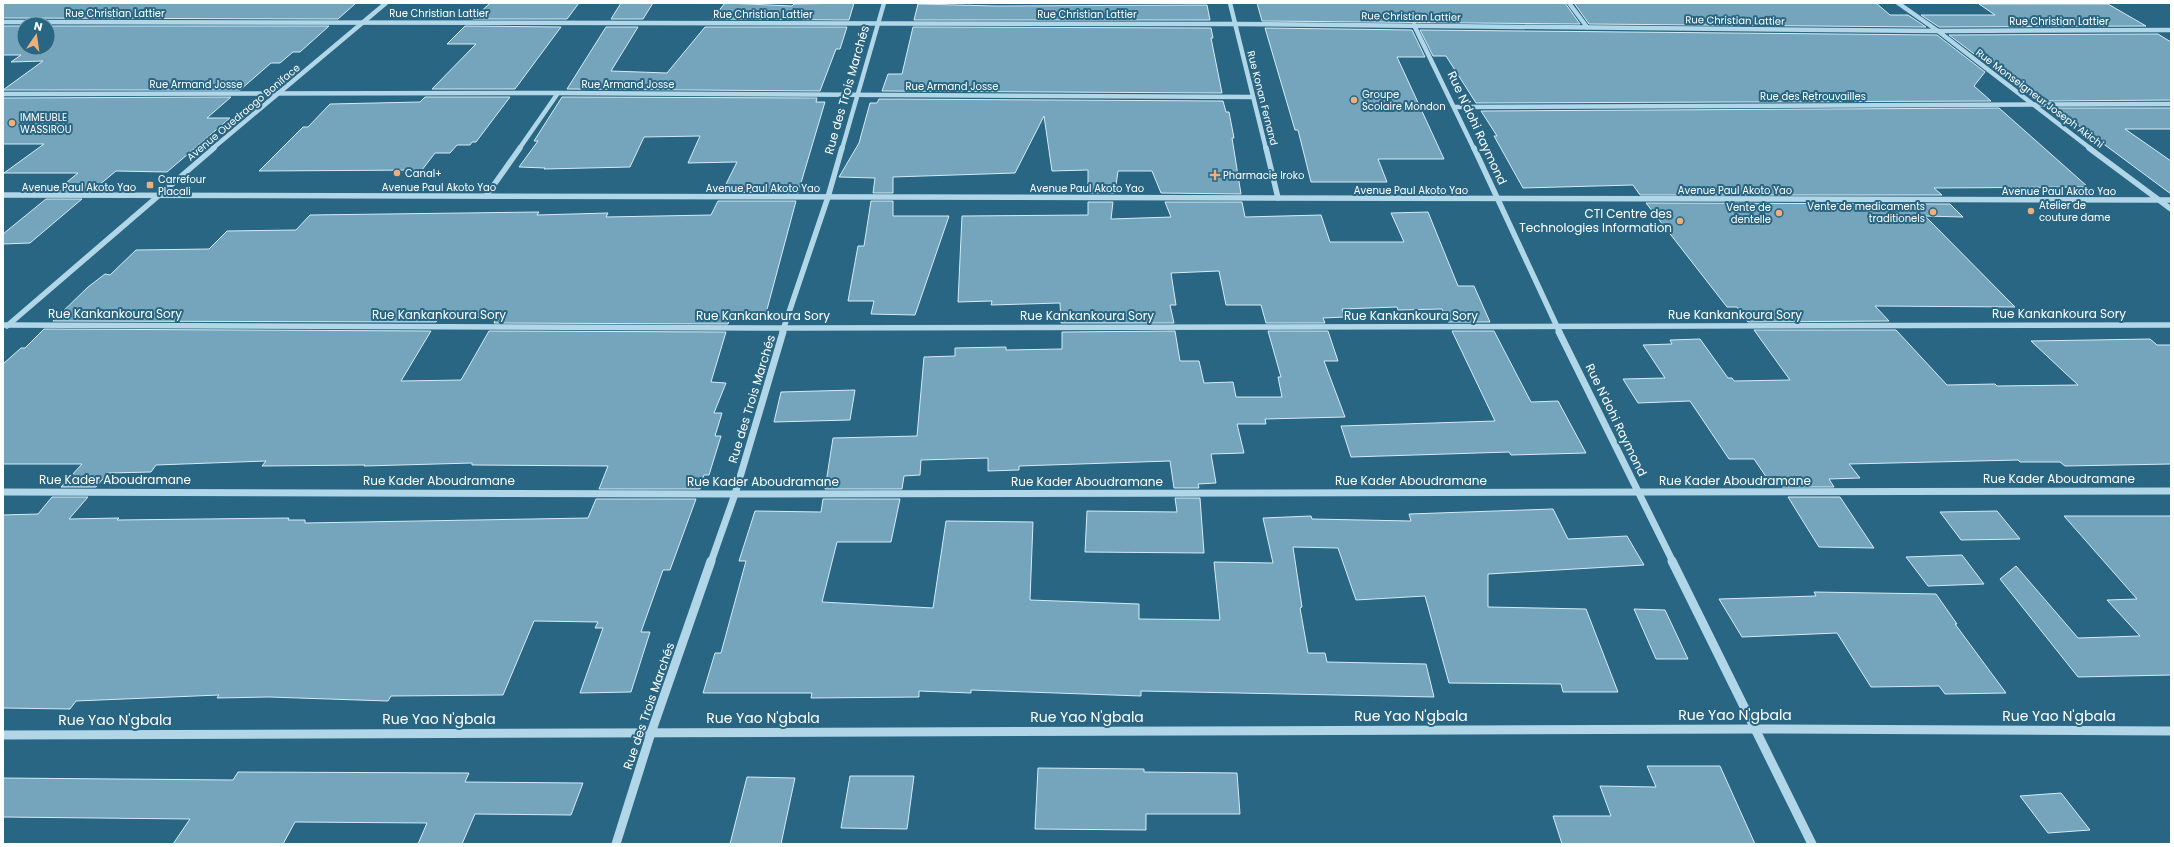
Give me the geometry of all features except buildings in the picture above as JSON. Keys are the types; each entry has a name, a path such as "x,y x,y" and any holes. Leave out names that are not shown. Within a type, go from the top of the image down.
{"street":[{"name":"Avenue Ouedraogo Boniface","path":"5,326 386,3"},
{"name":"Rue des Trois Marchés","path":"616,844 651,733 735,494 784,328 828,197 856,94 884,3"},
{"name":"Rue Konan Fernand","path":"1230,3 1278,198"},
{"path":"1569,3 1587,27"},
{"name":"Rue Monseigneur Joseph Akichi","path":"1898,3 1938,31 2031,104 2171,209"},
{"name":"Rue Christian Lattier","path":"3,22 1236,24 1938,31 2171,30"},
{"name":"Rue N'dohi Raymond","path":"1414,25 1455,108 1556,326 1812,844"},
{"path":"486,196 558,93"},
{"name":"Rue Armand Josse","path":"3,94 558,93 1253,97"},
{"name":"Rue des Retrouvailles","path":"1455,108 2171,104"},
{"name":"Avenue Paul Akoto Yao","path":"3,195 2171,200"},
{"name":"Rue Kankankoura Sory","path":"5,326 784,328 2171,325"},
{"name":"Rue Kader Aboudramane","path":"3,492 735,494 1638,493 2171,490"},
{"name":"Rue Yao N'gbala","path":"3,735 1756,729 2171,731"}],"place":[{"name":"Groupe Scolaire Mondon","path":"1354,100"},
{"name":"IMMEUBLE WASSIROU","path":"12,123"},
{"name":"Canal+","path":"397,173"},
{"name":"Pharmacie Iroko","path":"1215,175"},
{"name":"Carrefour Placali","path":"150,185"},
{"name":"Atelier de couture dame","path":"2031,211"},
{"name":"Vente de medicaments traditionels","path":"1933,212"},
{"name":"Vente de dentelle","path":"1779,213"},
{"name":"CTI Centre des Technologies Information","path":"1680,221"}]}
